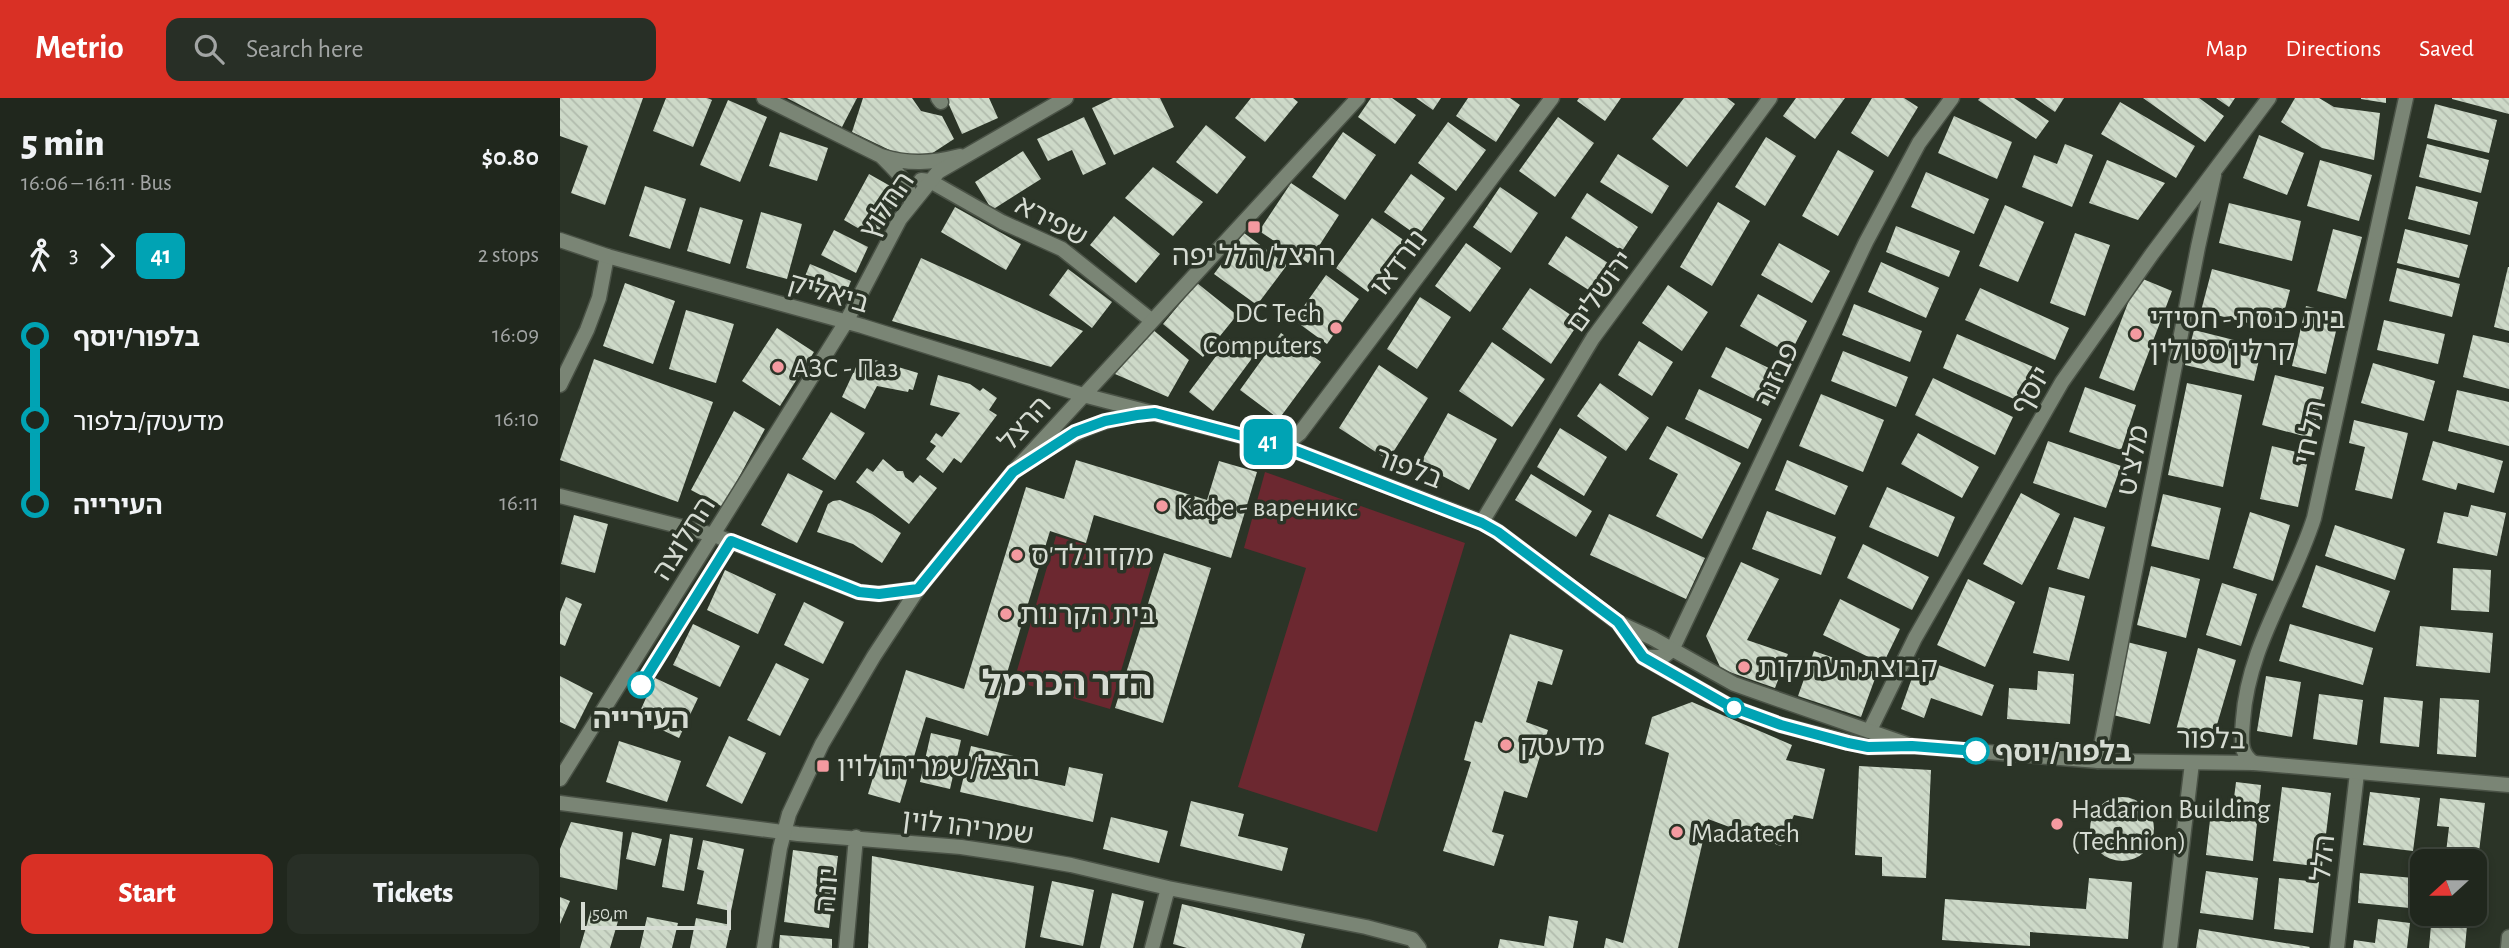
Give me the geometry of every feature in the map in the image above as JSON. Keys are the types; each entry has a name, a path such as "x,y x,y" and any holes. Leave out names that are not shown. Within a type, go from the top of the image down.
{"street":[{"path":"764,98 881,156 918,164 965,155"},
{"name":"החלוץ","path":"846,322 900,219 925,180 1066,98"},
{"name":"הרצל","path":"764,948 783,832 789,814 822,744 874,656 918,589 1013,472 1357,98"},
{"name":"נורדאו","path":"1274,444 1290,441 1300,433 1552,98"},
{"name":"ירושלים","path":"1482,523 1593,338 1770,98"},
{"name":"פבזנר","path":"1672,650 1866,242 1919,143 1952,98"},
{"name":"יוסף","path":"1871,730 1915,638 2062,382 2152,254 2269,98"},
{"name":"תל חי","path":"2254,763 2246,757 2242,748 2245,693 2257,651 2307,540 2314,518 2406,98"},
{"path":"881,156 905,183 911,204"},
{"name":"מלצ'ט","path":"2098,761 2215,170"},
{"name":"שפירא","path":"925,180 1002,222 1062,249 1151,320"},
{"name":"ביאליק","path":"560,240 607,256 846,322 1083,395"},
{"path":"560,385 587,330 599,298 607,256"},
{"name":"החלוצה","path":"560,779 846,322"},
{"name":"בלפור","path":"1083,395 1297,451 1482,523 1498,532 1618,622 1734,684 1912,746"},
{"name":"בלפור","path":"1013,472 1061,440 1090,426 1122,417 1155,413"},
{"path":"560,496 714,535 859,592 879,594 918,589"},
{"name":"בלפור","path":"1618,622 1643,657 1729,706 1781,725 1868,747 1912,746 2098,761 2254,763 2509,785"},
{"path":"1643,657 1663,657 1672,650"},
{"path":"2170,948 2192,763"},
{"name":"הלל","path":"2337,948 2357,773"},
{"name":"שמריהו לוין","path":"560,803 783,832 961,847 1008,854 1366,927 1412,939 1419,948"},
{"name":"יונה","path":"846,948 856,837"},
{"path":"1152,948 1168,888"},
{"path":"2508,948 2509,937"}],"shaded area":[{"path":"1265,472 1465,543 1377,832 1238,787 1306,568 1244,548"},
{"path":"1056,536 1152,564 1110,709 1014,681"}],"building":[{"path":"560,98 643,98 605,205 571,193 588,146 560,136"},
{"path":"666,98 712,100 693,147 653,131"},
{"path":"787,98 857,98 842,127"},
{"path":"863,98 912,98 921,111 942,116 954,139 931,154 902,156 852,132"},
{"path":"946,98 989,98 998,118 962,134"},
{"path":"1113,98 1160,98 1174,127 1114,155 1092,108"},
{"path":"1251,98 1293,98 1298,102 1265,142 1235,118"},
{"path":"1371,98 1392,98 1416,115 1395,144 1358,117"},
{"path":"1416,98 1441,98 1433,110"},
{"path":"1468,98 1510,98 1520,105 1496,142 1456,116"},
{"path":"1579,98 1621,98 1605,121 1577,101"},
{"path":"1684,98 1727,98 1735,104 1687,167 1652,139"},
{"path":"1796,98 1845,98 1815,139 1783,116"},
{"path":"1872,98 1904,98 1918,107 1888,157 1851,133"},
{"path":"2014,98 2049,121 2036,139 1978,100"},
{"path":"2035,98 2064,98 2055,112"},
{"path":"2143,98 2199,98 2224,116 2205,142"},
{"path":"2216,98 2235,98 2229,107"},
{"path":"2295,98 2319,98 2334,107 2380,113 2374,160 2322,148 2281,122"},
{"path":"2386,98 2386,103 2361,99"},
{"path":"2509,98 2509,114 2452,99"},
{"path":"728,100 767,117 740,182 700,165"},
{"path":"2120,102 2195,146 2176,178 2101,134"},
{"path":"2435,104 2497,120 2489,153 2427,138"},
{"path":"1954,116 2012,142 1997,179 1938,153"},
{"path":"1084,117 1106,164 1083,175 1072,150 1048,161 1037,139"},
{"path":"1558,117 1594,143 1555,197 1519,171"},
{"path":"1448,122 1486,150 1456,191 1418,163"},
{"path":"1206,125 1246,157 1217,194 1176,162"},
{"path":"780,132 828,148 817,181 769,166"},
{"path":"1343,132 1376,155 1345,200 1312,177"},
{"path":"2259,135 2304,153 2287,195 2243,178"},
{"path":"1766,137 1796,156 1765,206 1735,187"},
{"path":"2065,144 2093,155 2072,207 2022,187 2034,155 2057,164"},
{"path":"2427,144 2489,160 2481,193 2419,177"},
{"path":"1838,150 1874,171 1838,236 1802,216"},
{"path":"1023,151 1041,179 992,210 975,182"},
{"path":"1618,154 1669,186 1652,214 1600,182"},
{"path":"2107,160 2165,183 2138,220 2089,203"},
{"path":"2320,160 2372,175 2359,221 2307,206"},
{"path":"1153,167 1203,202 1173,236 1125,198"},
{"path":"1926,172 1989,199 1974,234 1911,207"},
{"path":"869,174 901,192 875,238 844,220"},
{"path":"1411,174 1445,198 1418,236 1384,212"},
{"path":"1291,183 1339,215 1308,263 1259,231"},
{"path":"645,186 686,199 670,249 629,236"},
{"path":"2416,186 2478,202 2470,235 2408,219"},
{"path":"1500,187 1538,213 1511,253 1473,227"},
{"path":"1587,193 1638,227 1622,251 1571,218"},
{"path":"1718,202 1750,221 1712,286 1680,267"},
{"path":"2229,203 2301,221 2292,261 2219,243"},
{"path":"2005,205 2044,222 2018,282 1979,266"},
{"path":"700,207 743,220 730,264 687,251"},
{"path":"955,207 1021,244 1006,270 941,232"},
{"path":"761,212 802,224 787,279 746,268"},
{"path":"1114,216 1160,254 1136,283 1090,245"},
{"path":"1372,218 1405,241 1368,292 1336,268"},
{"path":"1896,226 1960,251 1949,277 1886,252"},
{"path":"2333,229 2362,237 2346,299 2317,291"},
{"path":"2405,229 2468,245 2459,278 2397,263"},
{"path":"834,230 868,247 856,273 821,255"},
{"path":"1244,233 1287,265 1257,305 1214,274"},
{"path":"2075,233 2110,245 2085,316 2050,303"},
{"path":"1566,236 1616,268 1598,296 1548,264"},
{"path":"1466,243 1501,268 1470,312 1435,286"},
{"path":"1779,243 1830,271 1812,303 1761,275"},
{"path":"921,258 1083,331 1051,367 892,321"},
{"path":"1881,262 1939,288 1926,318 1868,292"},
{"path":"810,264 851,281 842,303 801,286"},
{"path":"2509,267 2509,331 2494,327"},
{"path":"2397,268 2460,284 2452,317 2389,301"},
{"path":"1068,269 1112,302 1092,328 1049,295"},
{"path":"2212,269 2290,290 2279,331 2201,311"},
{"path":"1326,275 1359,299 1327,344 1294,320"},
{"name":"בית כנסת - חסידי קרלין סטולין","path":"2138,277 2172,291 2134,391 2099,378"},
{"path":"625,283 675,301 653,364 603,346"},
{"path":"1197,283 1237,315 1203,357 1163,324"},
{"path":"1668,285 1708,312 1682,351 1642,323"},
{"path":"1530,288 1580,321 1551,364 1502,329"},
{"path":"1980,288 2069,328 2055,360 1965,320"},
{"path":"1758,294 1807,321 1790,354 1740,326"},
{"path":"1420,297 1451,317 1417,369 1387,349"},
{"path":"1854,304 1922,331 1910,362 1842,335"},
{"path":"2306,306 2340,314 2326,374 2292,366"},
{"path":"686,310 734,324 716,383 669,369"},
{"path":"2384,320 2445,334 2438,364 2377,350"},
{"name":"АЗС - Паз","path":"777,328 814,352 780,406 742,381"},
{"path":"1152,329 1189,360 1168,397 1115,374"},
{"path":"2194,330 2262,347 2254,381 2185,365"},
{"path":"1281,333 1321,362 1279,419 1240,390"},
{"path":"1957,334 2036,368 2021,402 1943,368"},
{"path":"2473,335 2509,343 2509,389 2463,377"},
{"path":"1229,339 1253,357 1213,411 1189,392"},
{"path":"1639,341 1673,362 1652,396 1618,375"},
{"path":"1492,342 1545,379 1512,427 1459,391"},
{"path":"1726,347 1783,375 1768,406 1711,377"},
{"path":"1843,351 1908,377 1896,407 1831,381"},
{"path":"594,359 713,402 678,502 560,460"},
{"path":"865,360 875,360 918,373 913,390 909,389 908,392 877,386 865,409 842,397 856,367"},
{"path":"2373,363 2435,381 2424,421 2361,403"},
{"path":"1379,365 1428,398 1388,460 1339,428"},
{"path":"938,375 970,384 980,391 983,388 997,398 989,410 997,415 961,463 954,458 943,473 926,459 936,446 930,442 936,433 942,437 960,413 930,405"},
{"path":"2275,375 2324,387 2311,438 2262,425"},
{"path":"1933,378 2013,417 1995,455 1915,415"},
{"path":"1600,383 1649,418 1626,451 1577,416"},
{"path":"2187,383 2242,395 2223,487 2168,475"},
{"path":"2085,387 2136,405 2121,450 2069,432"},
{"path":"1699,389 1762,419 1748,449 1685,419"},
{"path":"2457,390 2509,402 2509,446 2448,431"},
{"path":"1821,394 1884,420 1863,472 1799,446"},
{"path":"734,411 765,429 723,507 691,490"},
{"path":"831,412 865,433 835,480 802,459"},
{"path":"1448,413 1497,439 1469,490 1420,464"},
{"path":"2354,420 2408,433 2392,499 2355,490 2365,447 2349,443"},
{"path":"1667,426 1741,463 1702,539 1656,516 1678,474 1649,459"},
{"path":"1560,428 1607,457 1584,496 1537,467"},
{"path":"1918,433 1979,467 1962,498 1901,464"},
{"path":"2048,441 2121,466 2106,508 2033,483"},
{"path":"2433,441 2503,461 2494,493 2458,483 2456,490 2422,480"},
{"path":"2272,446 2309,455 2298,507 2260,499"},
{"path":"883,459 897,471 903,471 905,477 913,483 920,475 937,488 909,524 856,482 867,468 873,472"},
{"name":"בית הקרנות","path":"1076,460 1207,500 1219,461 1257,472 1231,558 1094,515 1086,543 1050,531 988,736 926,717 900,803 868,794 906,670 964,689 1026,487 1064,499"},
{"path":"1787,460 1848,486 1835,515 1775,490"},
{"path":"788,473 823,491 797,543 761,525"},
{"path":"1531,474 1592,511 1576,537 1515,500"},
{"path":"1887,487 1955,517 1938,557 1869,527"},
{"path":"2021,493 2060,514 2022,585 1983,564"},
{"path":"2163,494 2221,508 2209,560 2151,546"},
{"path":"840,500 872,514 901,533 882,563 853,544 817,532 828,504"},
{"path":"2471,505 2506,513 2497,556 2437,543 2444,512 2468,517"},
{"path":"1767,511 1836,537 1821,575 1752,549"},
{"path":"2250,512 2290,525 2273,581 2233,568"},
{"path":"1609,514 1705,558 1686,599 1590,555"},
{"path":"574,515 608,524 595,573 561,564"},
{"path":"2074,517 2105,527 2089,579 2057,569"},
{"path":"2335,525 2405,549 2395,580 2325,556"},
{"path":"1863,544 1929,577 1912,610 1847,578"},
{"path":"1164,553 1211,568 1163,723 1115,708"},
{"path":"1741,562 1779,579 1747,640 1788,654 1775,688 1721,669 1706,636"},
{"path":"2316,565 2390,591 2375,632 2302,607"},
{"path":"2151,566 2200,579 2186,638 2137,625"},
{"path":"2453,568 2491,570 2489,612 2451,610"},
{"path":"725,570 776,594 758,634 707,610"},
{"path":"1968,579 2015,602 1985,667 1937,645"},
{"path":"2222,583 2257,594 2241,646 2206,635"},
{"path":"2049,587 2085,596 2069,661 2033,653"},
{"path":"566,597 582,604 565,646 560,644 560,612"},
{"path":"1840,599 1900,629 1883,664 1823,635"},
{"path":"804,602 844,622 823,664 784,645"},
{"path":"693,624 740,646 720,687 673,665"},
{"path":"2290,624 2373,648 2363,685 2279,661"},
{"path":"2420,626 2493,633 2490,673 2416,666"},
{"name":"מדעטק","path":"1510,634 1563,650 1552,685 1538,681 1526,722 1548,730 1527,798 1504,791 1492,832 1504,835 1494,866 1443,851 1471,762 1464,760 1475,721 1482,723"},
{"path":"2127,642 2167,652 2150,724 2109,714"},
{"path":"2198,648 2236,660 2211,745 2175,734"},
{"path":"1814,651 1877,673 1861,717 1798,696"},
{"path":"1919,658 1994,685 1982,716 1931,698 1924,718 1901,709"},
{"path":"776,663 809,679 780,736 747,720"},
{"path":"2038,671 2074,674 2070,724 2007,719 2009,688 2037,690"},
{"path":"560,676 593,693 575,729 560,722"},
{"path":"2266,676 2301,682 2292,737 2257,731"},
{"path":"655,678 698,698 679,738 637,718"},
{"path":"2319,694 2363,700 2357,745 2313,739"},
{"path":"2384,697 2423,701 2419,747 2380,743"},
{"path":"2440,698 2479,700 2476,757 2437,754"},
{"name":"Madatech","path":"1692,702 1792,745 1786,760 1825,769 1813,819 1794,815 1781,846 1708,819 1678,948 1604,948 1606,938 1623,943 1669,753 1645,744 1652,717"},
{"path":"931,733 961,740 950,789 920,782"},
{"path":"729,736 766,753 742,804 706,786"},
{"path":"619,741 681,761 667,802 606,782"},
{"path":"971,746 1026,759 1022,777 1065,786 1069,767 1103,774 1093,822 960,792"},
{"path":"1859,766 1931,770 1926,878 1882,876 1882,857 1855,855"},
{"path":"2236,782 2261,785 2253,861 2206,855 2210,820 2231,822"},
{"path":"2282,787 2331,793 2322,867 2273,861"},
{"path":"2370,792 2420,798 2413,849 2363,845"},
{"path":"2122,797 2140,803 2148,811 2154,829 2148,847 2140,855 2122,861 2104,855 2096,847 2090,829 2096,811 2104,803"},
{"path":"2440,798 2485,803 2479,849 2446,849 2449,827 2437,826"},
{"path":"1191,801 1244,814 1238,836 1288,848 1282,871 1180,846"},
{"path":"1111,817 1168,831 1159,863 1103,849"},
{"path":"571,822 623,832 617,890 560,877 560,849"},
{"path":"632,832 662,839 655,866 626,859"},
{"path":"670,834 693,838 684,891 662,887"},
{"path":"703,840 744,849 731,911 697,904 704,871 697,869"},
{"path":"793,850 838,856 829,928 784,922"},
{"path":"872,856 1034,886 1025,948 868,948"},
{"path":"2206,871 2258,878 2253,920 2200,913"},
{"path":"2360,873 2410,878 2410,908 2358,903"},
{"path":"2089,878 2132,882 2128,939 2030,932 2030,946 1942,940 1945,899 2086,909"},
{"path":"2279,878 2319,882 2313,933 2274,929"},
{"path":"1052,881 1094,890 1083,946 1040,937"},
{"path":"1112,893 1144,901 1133,948 1100,948"},
{"path":"560,897 570,901 560,924"},
{"path":"1182,904 1305,934 1301,948 1187,948 1173,944"},
{"path":"591,910 619,918 610,948 580,948"},
{"path":"1549,916 1578,921 1573,948 1498,948 1500,939 1544,946"},
{"path":"647,917 678,923 672,948 640,948"},
{"path":"696,918 731,925 726,948 690,948"},
{"path":"2378,919 2410,923 2407,948 2353,948 2354,940 2375,943"},
{"path":"2431,926 2467,926 2465,948 2429,948"},
{"path":"2199,929 2310,947 2196,948"},
{"path":"780,935 832,939 832,948 779,948"}],"bus line":[{"name":"41","path":"641,685 731,541 859,592 879,594 918,589 1013,472 1075,432 1105,421 1155,413 1297,451 1482,523 1498,532 1618,622 1643,657 1729,706 1781,725 1868,747 1912,746 1976,751"}],"place":[{"name":"הרצל/הלל יפה","path":"1254,227"},
{"name":"DC Tech Computers","path":"1336,328"},
{"name":"בית כנסת - חסידי קרלין סטולין","path":"2136,334"},
{"name":"АЗС - Паз","path":"778,367"},
{"name":"Кафе - вареникс","path":"1162,506"},
{"name":"מקדונלד'ס","path":"1017,555"},
{"name":"בית הקרנות","path":"1006,614"},
{"name":"קבוצת העתקות","path":"1744,667"},
{"name":"העירייה","path":"641,685"},
{"name":"מדעטק","path":"1506,745"},
{"name":"בלפור/יוסף","path":"1976,751"},
{"name":"הרצל/שמריהו לוין","path":"823,766"},
{"name":"Hadarion Building (Technion)","path":"2057,824"},
{"name":"Madatech","path":"1677,832"}],"district":[{"name":"הדר הכרמל","path":"1067,683"}]}
